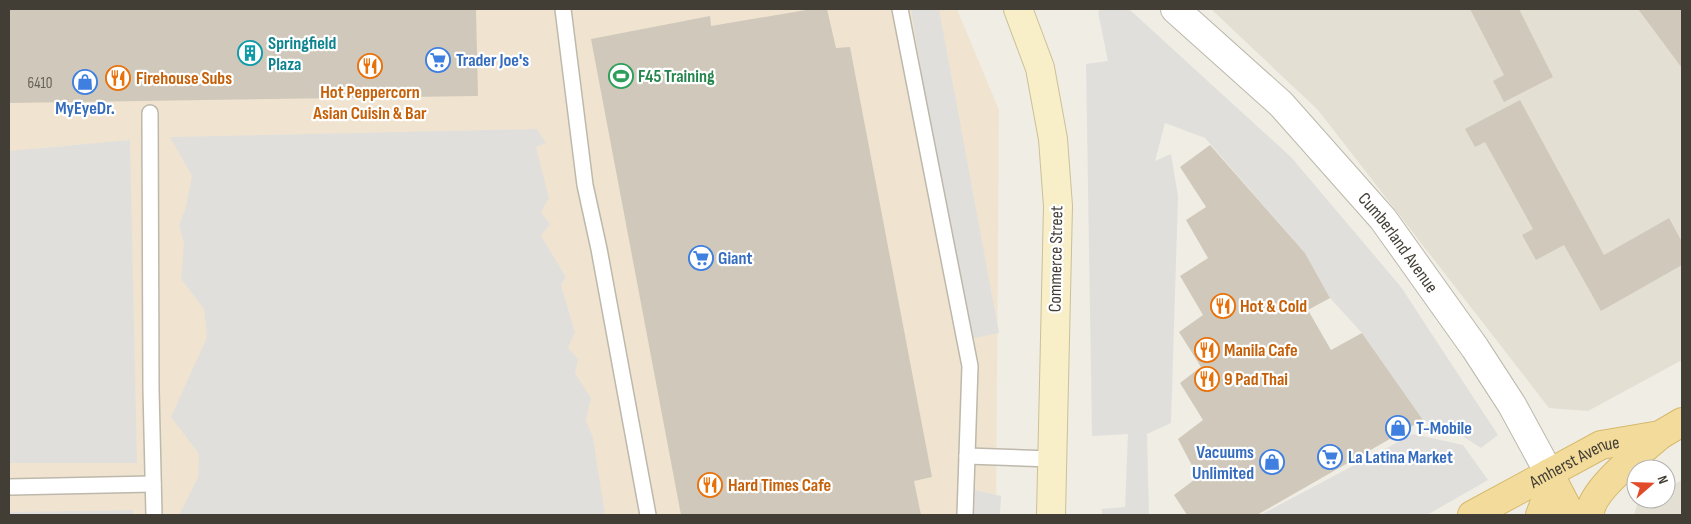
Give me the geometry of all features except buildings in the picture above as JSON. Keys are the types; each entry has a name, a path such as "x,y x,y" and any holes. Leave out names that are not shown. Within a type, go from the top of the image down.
{"main road":[{"name":"Amherst Avenue","path":"1472,515 1601,445 1671,429"},
{"path":"1590,515 1596,495 1610,479 1671,429"},
{"path":"1540,515 1549,491 1549,472"},
{"name":"Cumberland Avenue","path":"1549,472 1571,515"}],"street":[{"name":"Commerce Street","path":"1018,9 1040,68 1053,139 1058,206 1051,515"},
{"name":"Cumberland Avenue","path":"1176,9 1280,104 1383,219 1475,348 1512,405 1549,472"}],"lane":[{"path":"563,9 585,185 599,249 648,515"},
{"path":"900,9 970,366 965,515"},
{"path":"150,114 154,515"},
{"path":"967,456 1051,459"},
{"path":"9,487 153,484"}],"shaded area":[{"path":"9,9 957,9 999,110 996,515 9,515"},
{"path":"911,9 939,9 999,333 965,340"},
{"path":"1101,9 1129,9 1291,157 1401,287 1498,435 1481,448 1453,430 1423,420 1362,333 1330,298 1305,253 1205,138 1165,123 1155,161 1171,154 1178,196 1171,423 1147,434 1149,515 1102,515 1102,509 1125,507 1128,434 1092,436 1086,64 1108,61 1098,12"},
{"path":"1211,9 1682,9 1682,360 1588,411 1549,408 1318,110"},
{"path":"537,129 546,143 536,147 549,198 541,212 550,224 541,236 566,277 561,285 575,332 568,348 578,359 575,373 591,398 586,420 593,438 605,515 179,515 198,477 199,454 171,417 207,337 204,309 181,279 184,244 179,225 186,207 192,176 170,137"},
{"path":"130,140 137,463 9,463 9,151"},
{"path":"1413,434 1463,445 1488,480 1427,515 1260,515"},
{"path":"1682,480 1682,515 1634,515 1636,509 1676,509 1676,483"},
{"path":"975,490 1001,496 1000,515 974,515"},
{"path":"133,510 133,515 9,515 9,512"}],"place":[{"name":"Springfield Plaza","path":"250,53"},
{"name":"Trader Joe's","path":"438,60"},
{"name":"Hot Peppercorn Asian Cuisin & Bar","path":"370,66"},
{"name":"F45 Training","path":"621,76"},
{"name":"Firehouse Subs","path":"118,78"},
{"name":"MyEyeDr.","path":"85,82"},
{"name":"Giant","path":"701,258"},
{"name":"Hot & Cold","path":"1223,306"},
{"name":"Manila Cafe","path":"1207,350"},
{"name":"9 Pad Thai","path":"1207,379"},
{"name":"T-Mobile","path":"1398,428"},
{"name":"La Latina Market","path":"1330,457"},
{"name":"Vacuums Unlimited","path":"1272,462"},
{"name":"Hard Times Cafe","path":"710,485"}]}
